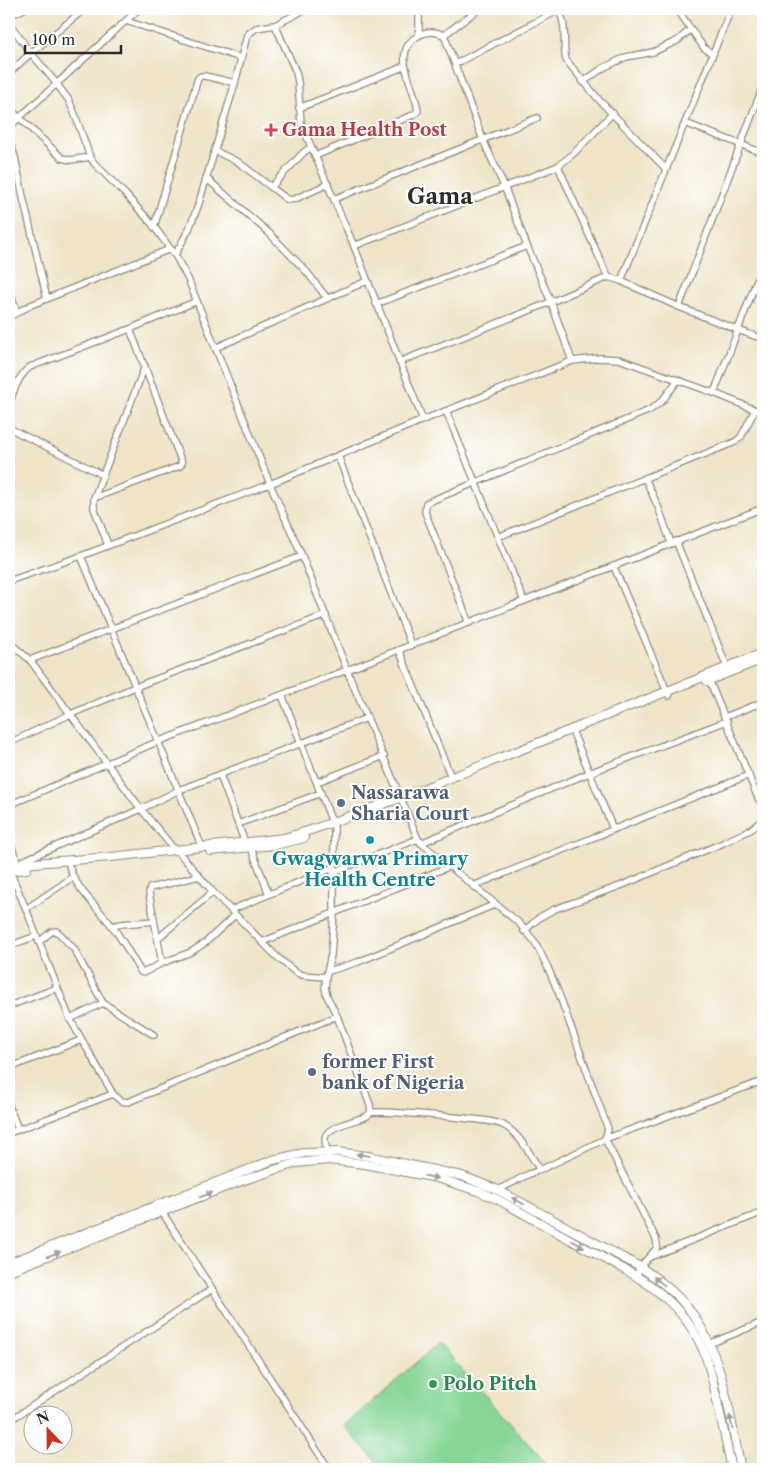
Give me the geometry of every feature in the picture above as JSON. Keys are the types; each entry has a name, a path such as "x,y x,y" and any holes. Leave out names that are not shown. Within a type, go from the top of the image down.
{"main road":[{"path":"19,866 70,866 202,847 285,843 573,733 763,653"},
{"path":"401,800 451,777 668,693 709,680 763,659"},
{"path":"9,869 19,866 248,845"},
{"path":"9,1263 273,1160 304,1153 328,1156 368,1156 462,1176 498,1190 640,1267 664,1285 684,1304 701,1327 719,1372 740,1469"},
{"path":"9,1271 272,1170 296,1163 328,1156 428,1176 478,1191 496,1199 636,1276 665,1296 688,1324 704,1353 715,1392 732,1469"},
{"path":"715,1392 724,1389"}],"street":[{"path":"12,13 24,9"},
{"path":"9,127 139,9"},
{"path":"175,255 189,230 198,206 235,83 247,35 256,28 275,25 298,11 306,9"},
{"path":"419,9 420,35"},
{"path":"444,35 479,9"},
{"path":"455,64 559,9 564,25 564,54 566,60 583,82 666,169"},
{"path":"677,9 704,48 712,54"},
{"path":"621,281 731,9"},
{"path":"754,9 763,12"},
{"path":"9,73 82,11"},
{"path":"126,21 241,58"},
{"path":"9,22 68,99 90,157 154,227 175,255 198,301 270,484 302,556 347,670 419,841 448,867 519,923 534,942 548,968 608,1130 605,1139 656,1239 656,1249 640,1267 636,1276"},
{"path":"275,25 296,72 300,120 354,246 423,420"},
{"path":"583,82 603,68 626,57 653,52 677,41 691,28"},
{"path":"315,156 413,115 418,111 405,65 406,48 411,40 420,35 430,32 444,35 483,140 504,186 551,302 572,361"},
{"path":"300,108 405,65"},
{"path":"154,227 198,78 208,76 235,83"},
{"path":"679,307 763,86"},
{"path":"9,108 62,158 71,160 90,157"},
{"path":"354,246 558,166 573,154 613,113"},
{"path":"334,199 537,118"},
{"path":"685,123 763,153"},
{"path":"9,141 15,158 47,299"},
{"path":"271,187 311,147"},
{"path":"215,151 238,162 288,200 328,184"},
{"path":"558,166 608,277"},
{"path":"206,178 269,234 306,271 327,298"},
{"path":"376,304 527,246"},
{"path":"9,317 47,299 170,249"},
{"path":"714,393 763,264"},
{"path":"399,362 551,302 608,277 763,339"},
{"path":"215,348 367,281"},
{"path":"9,291 17,312"},
{"path":"9,404 18,380 30,366 198,301"},
{"path":"94,498 180,466 182,463 130,328"},
{"path":"9,580 80,556 270,484 423,420 572,361 599,358 619,359 714,393 763,413"},
{"path":"108,545 94,508 94,498 145,366"},
{"path":"469,622 425,508 426,503 429,500 650,410 662,401 678,380"},
{"path":"498,537 734,442 741,437 755,410"},
{"path":"446,411 524,601"},
{"path":"9,428 103,475"},
{"path":"338,456 411,645"},
{"path":"645,478 727,668"},
{"path":"9,805 157,742 763,508"},
{"path":"80,556 202,847"},
{"path":"30,660 302,556"},
{"path":"614,566 668,693"},
{"path":"9,743 134,687 326,615"},
{"path":"9,642 30,660 141,809 177,852 262,942 295,972 302,975 327,974 496,904"},
{"path":"399,650 451,777"},
{"path":"709,680 758,798 763,805"},
{"path":"282,695 333,824 334,913 332,955 325,988 337,1016 371,1112"},
{"path":"70,866 78,886 112,926 141,972 144,973 191,952 205,943 233,912 269,894 419,841 726,719 763,702"},
{"path":"9,839 19,866 179,790 220,776 368,718"},
{"path":"573,733 613,830"},
{"path":"317,782 384,756"},
{"path":"473,886 749,775"},
{"path":"220,776 238,824 269,894"},
{"path":"238,824 322,793"},
{"path":"524,931 540,917 555,909 620,886 722,843 750,830 763,820"},
{"path":"262,942 448,867"},
{"path":"9,869 70,1019 114,1094 121,1101 128,1102 337,1016"},
{"path":"162,964 149,892 150,888 199,876"},
{"path":"26,909 73,877"},
{"path":"9,887 15,884"},
{"path":"158,938 214,892"},
{"path":"112,926 154,921"},
{"path":"9,946 37,939 51,932 60,934 74,949 103,1003 154,1035"},
{"path":"9,1006 57,988"},
{"path":"70,1019 103,1003"},
{"path":"9,1068 82,1040"},
{"path":"498,1190 605,1139 763,1081"},
{"path":"9,1133 114,1094"},
{"path":"9,1106 18,1129"},
{"path":"328,1156 325,1139 326,1134 331,1129 367,1116 371,1112 409,1112 498,1123 506,1126 518,1136 540,1170"},
{"path":"162,1212 328,1469"},
{"path":"648,1257 763,1212"},
{"path":"9,1421 212,1289"},
{"path":"709,1344 763,1322"}],"green space":[{"name":"Polo Pitch","path":"438,1343 551,1469 383,1469 344,1426"}],"place":[{"name":"Gama Health Post","path":"271,130"},
{"name":"Nassarawa Sharia Court","path":"341,803"},
{"name":"Gwagwarwa Primary Health Centre","path":"370,840"},
{"name":"former First bank of Nigeria","path":"312,1072"},
{"name":"Polo Pitch","path":"433,1384"}],"district":[{"name":"Gama","path":"440,196"}]}
